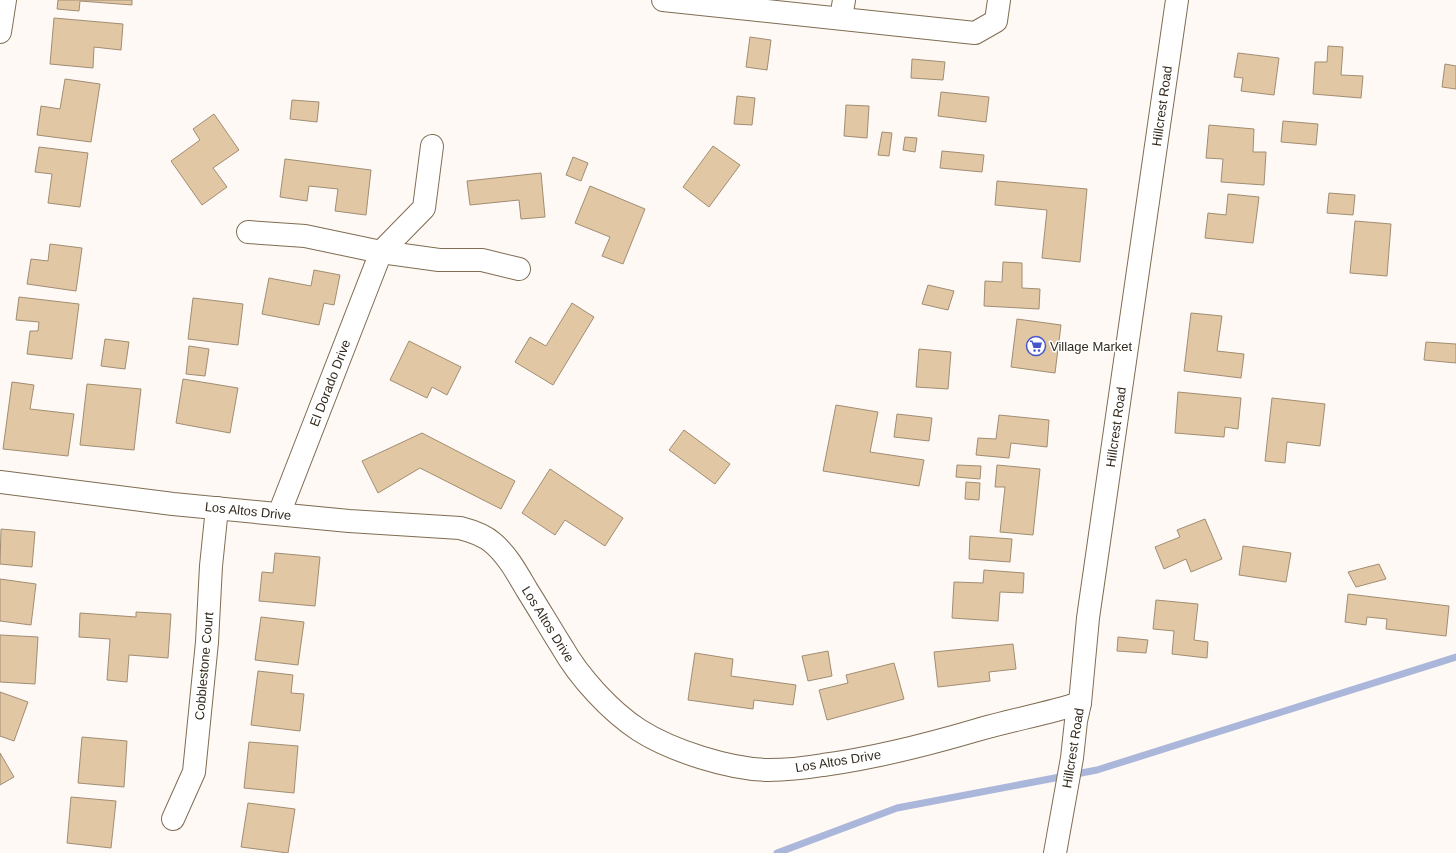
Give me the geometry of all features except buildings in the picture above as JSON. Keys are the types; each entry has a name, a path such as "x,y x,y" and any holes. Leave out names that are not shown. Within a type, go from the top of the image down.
{"street":[{"path":"0,32 5,0"},
{"path":"664,0 817,16 842,9 976,34 996,21 999,0"},
{"name":"Hillcrest Road","path":"1055,853 1066,795 1076,721 1080,703 1088,618 1177,0"},
{"name":"El Dorado Drive","path":"279,514 381,252 424,208 432,146"},
{"path":"248,232 305,236 381,252 439,260 482,260 519,269"},
{"name":"Los Altos Drive","path":"0,482 217,508 349,521 460,528 481,535 493,543 509,559 567,656 595,692 609,706 639,730 660,741 702,757 735,766 767,770 800,768 844,762 919,747 1080,703"},
{"name":"Cobblestone Court","path":"173,819 194,772 207,642 211,566 217,508"}],"waterway":[{"path":"777,853 897,808 1097,770 1456,657"}],"place":[{"name":"Village Market","path":"1036,346"}]}
